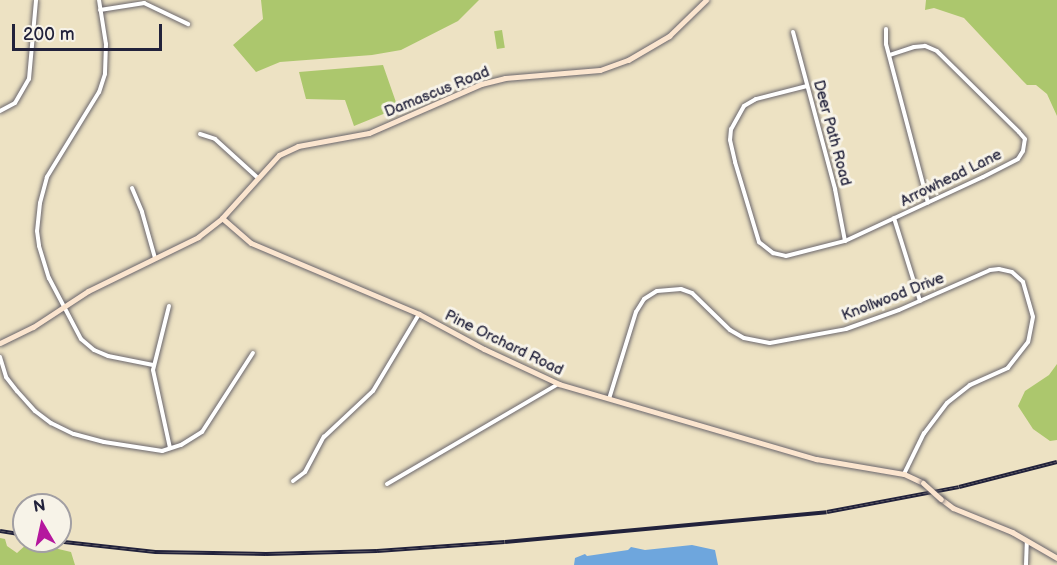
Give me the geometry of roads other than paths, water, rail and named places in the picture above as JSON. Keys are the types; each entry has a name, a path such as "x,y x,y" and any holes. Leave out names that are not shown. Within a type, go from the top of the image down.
{"street":[{"path":"0,111 15,103 29,79 36,0"},
{"path":"99,0 106,44 105,74 99,93 47,177 39,203 37,231 39,246 49,278 81,339 94,350 153,365"},
{"name":"Damascus Road","path":"222,218 279,154 298,146 369,133 482,84 505,78 600,70 627,60 669,36 706,0"},
{"path":"100,10 144,3 188,24"},
{"path":"886,29 889,55 928,203"},
{"name":"Deer Path Road","path":"793,32 835,189 845,241"},
{"name":"Arrowhead Lane","path":"889,55 914,46 925,46 937,51 1024,140 1018,159 894,218 920,301"},
{"path":"807,86 766,95 744,106 731,129 730,140 735,162 759,242 765,249 786,256 845,241 894,218"},
{"path":"200,134 215,139 258,178"},
{"path":"132,188 142,212 155,258"},
{"path":"0,343 16,337 88,291 198,237 222,218"},
{"name":"Pine Orchard Road","path":"222,218 252,243 419,314 484,349 559,384 816,459 904,474 923,483 953,508 1027,540 1057,558"},
{"name":"Knollwood Drive","path":"609,399 636,312 644,299 657,291 681,289 692,293 730,330 744,338 770,343 846,329 920,301 990,270 999,269 1012,272 1023,282 1033,317 1028,342 1008,368 970,385 947,404 924,433 904,474"},
{"path":"169,306 153,365 170,448"},
{"path":"293,481 305,472 324,437 373,391 419,314"},
{"path":"0,357 6,377 34,411 51,423 74,434 127,447 162,451 202,432 253,353"},
{"path":"387,484 559,384"},
{"path":"1026,565 1027,540"}],"water":[{"path":"692,545 715,550 718,565 574,565 575,558 585,554 587,556 628,550 631,547 645,550"}],"railway":[{"path":"72,543 155,552 266,554 377,551 505,542 827,512 959,487 1057,462"},
{"path":"0,531 12,533"}]}
